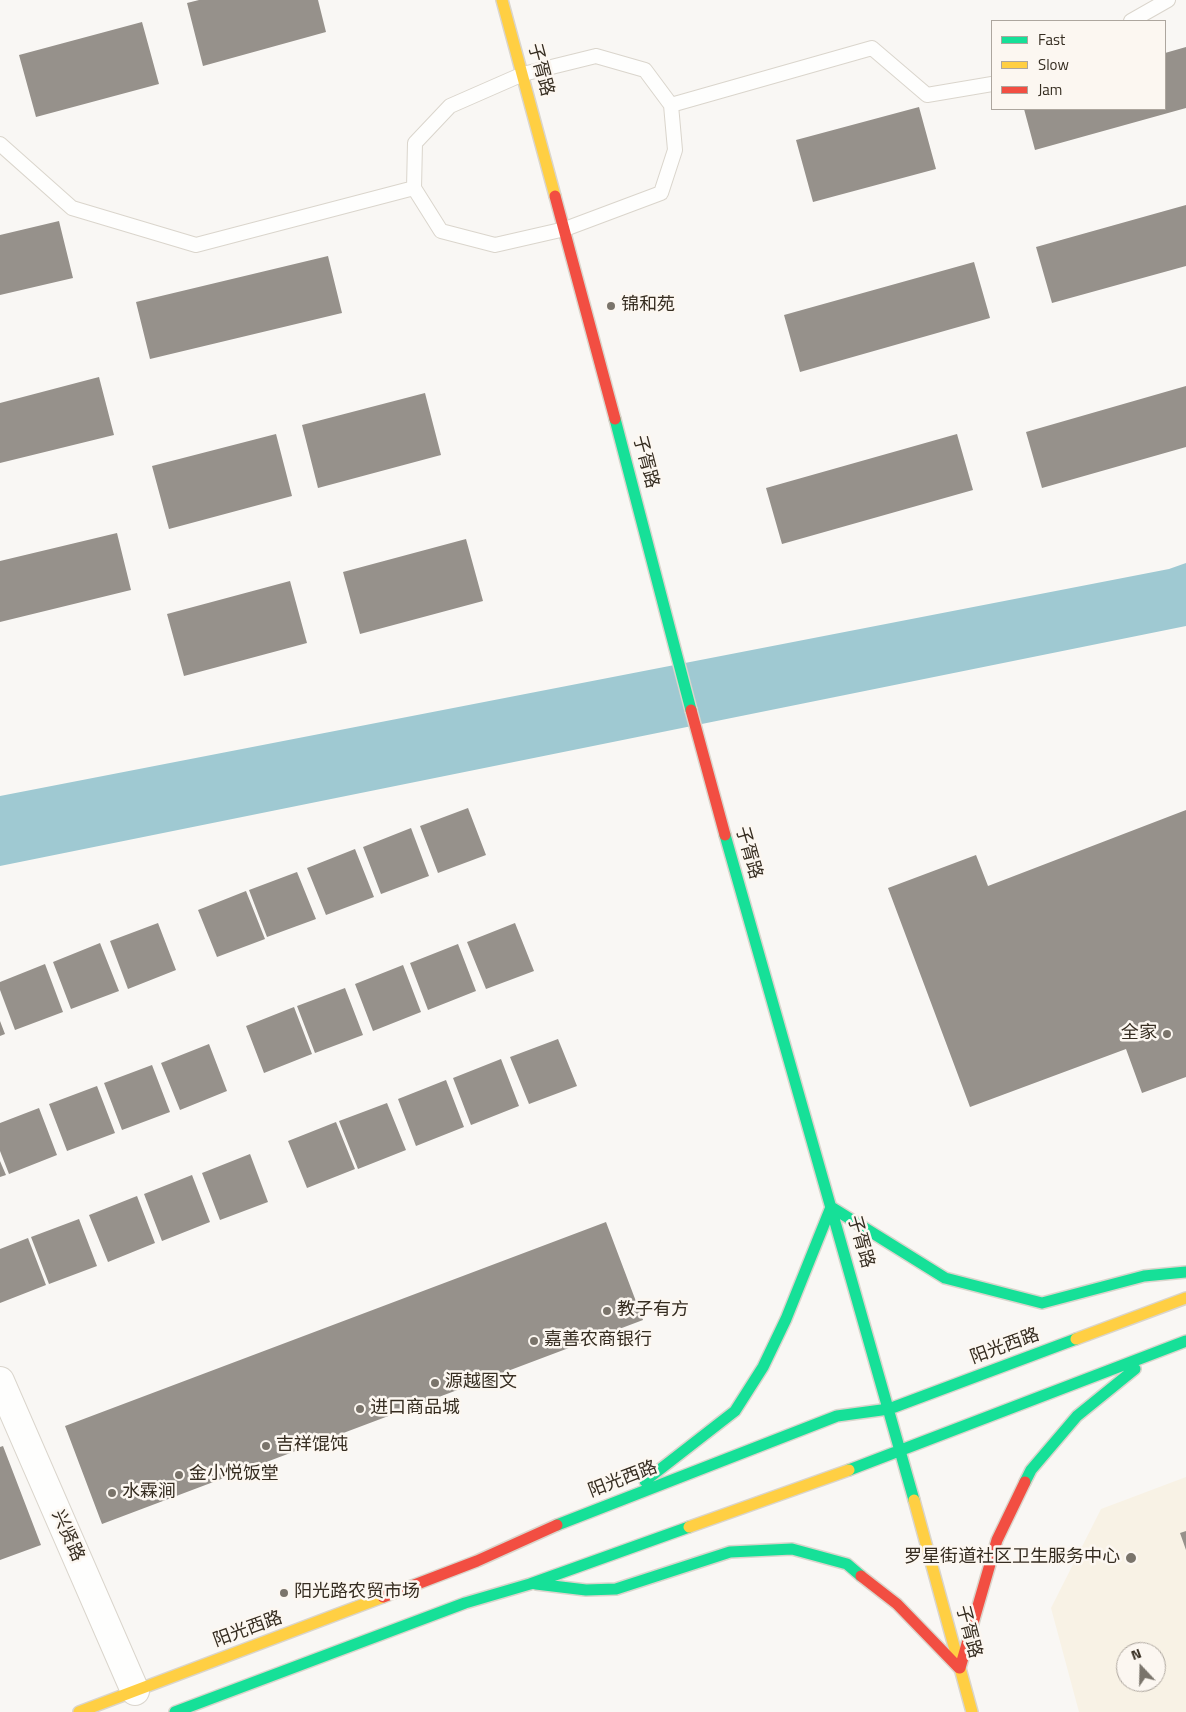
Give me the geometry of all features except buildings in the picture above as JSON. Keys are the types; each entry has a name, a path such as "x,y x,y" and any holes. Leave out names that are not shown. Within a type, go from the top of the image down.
{"street":[{"name":"子胥路","path":"502,0 565,229 715,802 901,1451 972,1712"},
{"path":"622,1499 736,1411 763,1367 786,1319 831,1207 945,1278 1042,1302 1144,1276 1186,1272"},
{"name":"阳光西路","path":"79,1712 476,1561 562,1522 837,1416 889,1409 1186,1298"},
{"path":"175,1712 465,1603 530,1584 901,1451 1186,1341"},
{"path":"530,1584 586,1590 616,1589 730,1552 792,1549 847,1564 897,1604 960,1669 997,1540 1031,1470 1077,1416 1154,1354"},
{"name":"兴贤路","path":"0,1381 135,1691"}],"lane":[{"path":"1133,20 1168,0"},
{"path":"671,105 872,48 927,95 991,84"},
{"path":"596,56 645,70 671,105 675,150 661,193 565,229 495,245 441,231 414,188 415,143 444,112 450,106 523,74 596,56"},
{"path":"0,144 72,208 196,245 414,188"}],"shaded area":[{"name":"罗星街道社区卫生服务中心","path":"1186,1477 1186,1712 1079,1712 1051,1608 1101,1509"}],"water":[{"path":"1186,563 1186,626 0,866 0,796 1169,569"}],"traffic: fast":[{"path":"615,419 691,710"},
{"path":"725,835 914,1500"},
{"path":"831,1207 945,1278 1042,1303 1144,1276 1186,1272"},
{"path":"645,1481 735,1411 763,1367 786,1319 831,1207"},
{"path":"557,1525 837,1416 889,1409 1076,1339"},
{"path":"849,1470 1186,1341"},
{"path":"1025,1482 1031,1470 1077,1416 1135,1369"},
{"path":"175,1712 465,1603 530,1584 689,1527"},
{"path":"536,1584 586,1590 616,1589 730,1552 792,1549 847,1564 861,1576"}],"traffic: slow":[{"path":"502,0 555,196"},
{"path":"1076,1339 1186,1298"},
{"path":"689,1527 849,1470"},
{"path":"914,1500 972,1712"},
{"path":"79,1712 383,1597"}],"traffic: jam":[{"path":"555,196 615,419"},
{"path":"691,710 725,835"},
{"path":"960,1668 997,1540 1025,1482"},
{"path":"383,1597 477,1561 557,1525"},
{"path":"861,1576 897,1604 959,1668"}],"place":[{"name":"锦和苑","path":"611,306"},
{"name":"全家","path":"1167,1034"},
{"name":"教子有方","path":"607,1311"},
{"name":"嘉善农商银行","path":"534,1341"},
{"name":"源越图文","path":"435,1383"},
{"name":"进口商品城","path":"360,1409"},
{"name":"吉祥馄饨","path":"266,1446"},
{"name":"金小悦饭堂","path":"179,1475"},
{"name":"水霖涧","path":"112,1493"},
{"name":"罗星街道社区卫生服务中心","path":"1131,1558"},
{"name":"阳光路农贸市场","path":"284,1593"}]}
